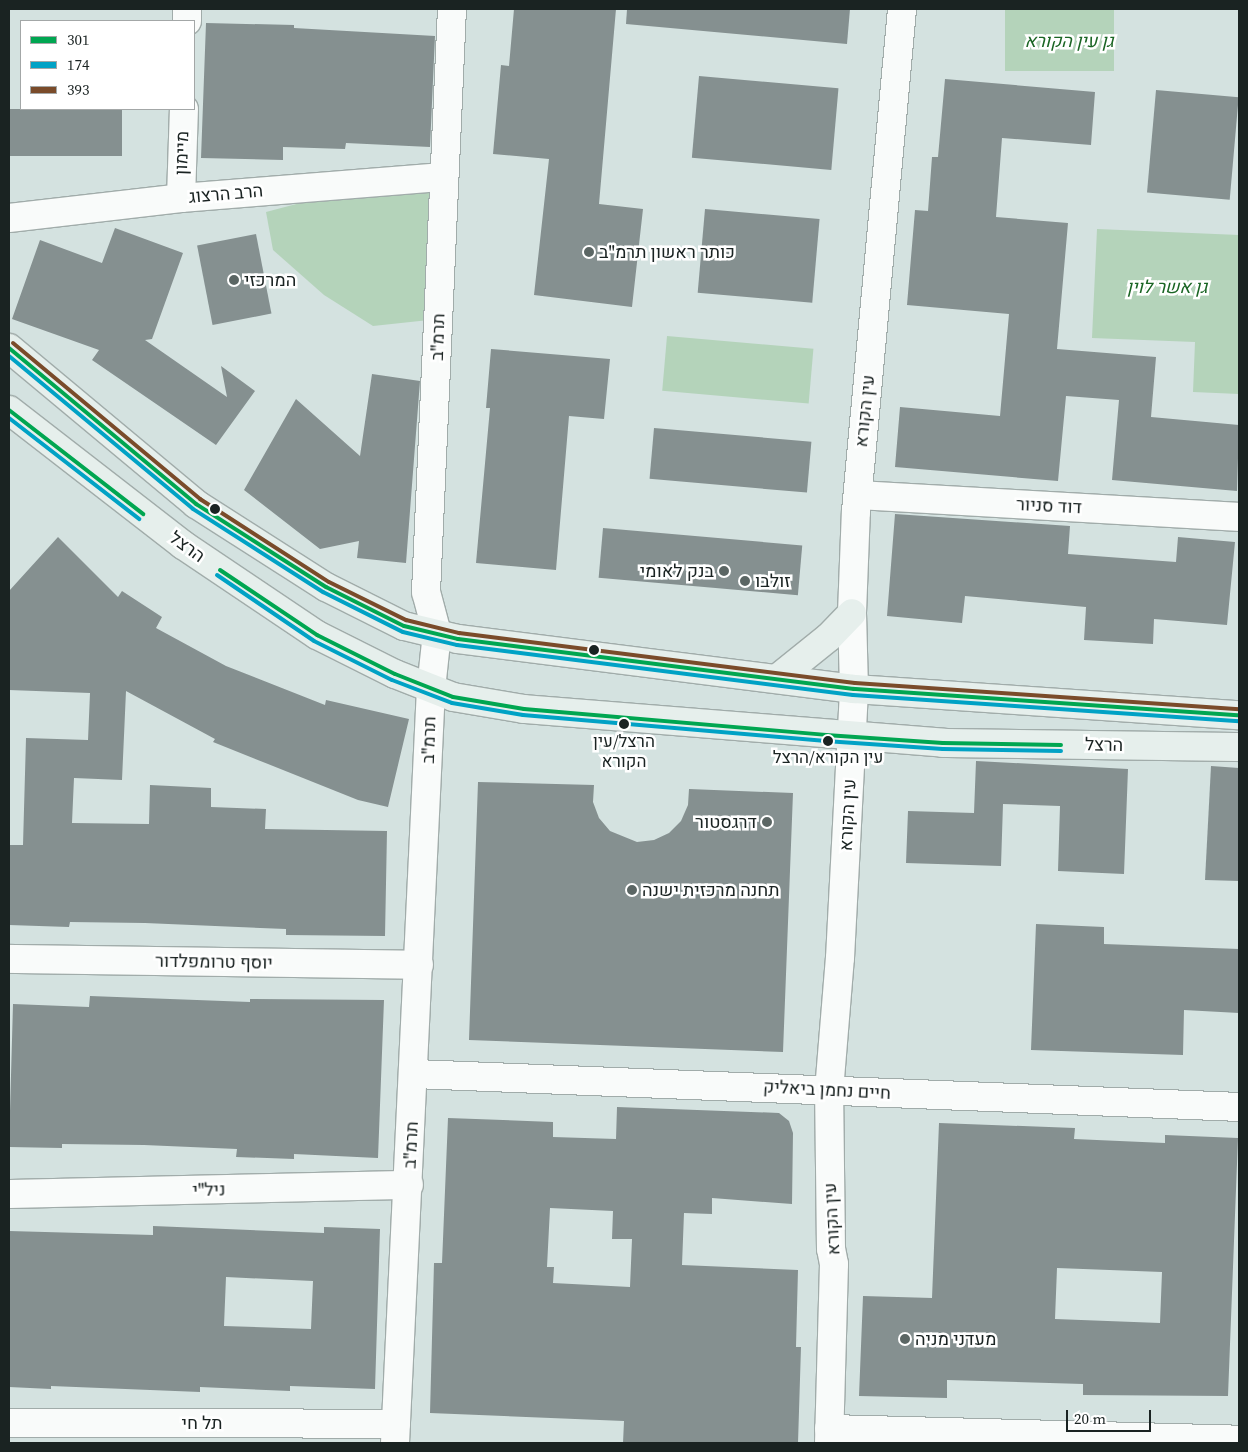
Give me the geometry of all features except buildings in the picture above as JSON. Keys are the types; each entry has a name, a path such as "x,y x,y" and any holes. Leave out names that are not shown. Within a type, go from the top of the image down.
{"main road":[{"path":"9,348 196,504 326,587 404,626 520,647 854,689 1239,715"},
{"name":"הרצל","path":"9,410 182,546 317,635 431,689 453,697 524,709 943,743 1239,747"},
{"path":"778,678 829,637 852,613"}],"street":[{"name":"תרמ\"ב","path":"396,1434 415,1074 418,965 431,689 437,633 426,592 444,235 443,177 452,9"},
{"name":"עין הקורא","path":"829,1436 834,1264 831,1249 829,1091 840,958 854,689 852,613 859,495 902,9"},
{"name":"מיימון","path":"181,198 184,110"},
{"name":"הרב הרצוג","path":"9,218 181,198 443,177"},
{"name":"דוד סניור","path":"859,495 1239,517"},
{"name":"יוסף טרומפלדור","path":"9,959 418,965"},
{"name":"חיים נחמן ביאליק","path":"415,1074 1239,1107"},
{"name":"ניל\"י","path":"9,1194 409,1186"},
{"name":"תל חי","path":"9,1423 396,1434"},
{"path":"829,1436 1239,1440"}],"green space":[{"name":"גן עין הקורא","path":"1005,9 1114,9 1114,71 1005,71"},
{"path":"435,191 429,320 373,326 324,295 273,250 266,212 323,197"},
{"name":"גן אשר לוין","path":"1097,229 1239,235 1239,394 1193,392 1195,342 1092,338"},
{"path":"667,336 813,349 809,404 662,391"}],"transit line":[{"name":"393","path":"13,343 200,499 329,582 406,620 459,633 855,683 1239,709"},
{"name":"301","path":"9,348 196,504 326,587 404,626 458,639 854,689 1239,715"},
{"name":"174","path":"9,356 193,509 323,592 403,632 457,645 853,695 1239,721"},
{"name":"301","path":"9,410 143,514"},
{"name":"174","path":"9,418 139,519"},
{"name":"301","path":"220,570 317,635 395,674 453,697 524,709 826,735 943,743 1061,745"},
{"name":"174","path":"217,575 314,641 392,680 452,703 523,715 825,741 943,749 1061,751"}],"place":[{"name":"כותר ראשון תרמ\"ב","path":"589,252"},
{"name":"המרכזי","path":"234,280"},
{"name":"בנק לאומי","path":"724,571"},
{"name":"זולבו","path":"745,581"},
{"name":"הרצל/עין הקורא","path":"624,724"},
{"name":"עין הקורא/הרצל","path":"828,741"},
{"name":"דרגסטור","path":"767,822"},
{"name":"תחנה מרכזית ישנה","path":"632,890"},
{"name":"מעדני מניה","path":"905,1339"}]}
